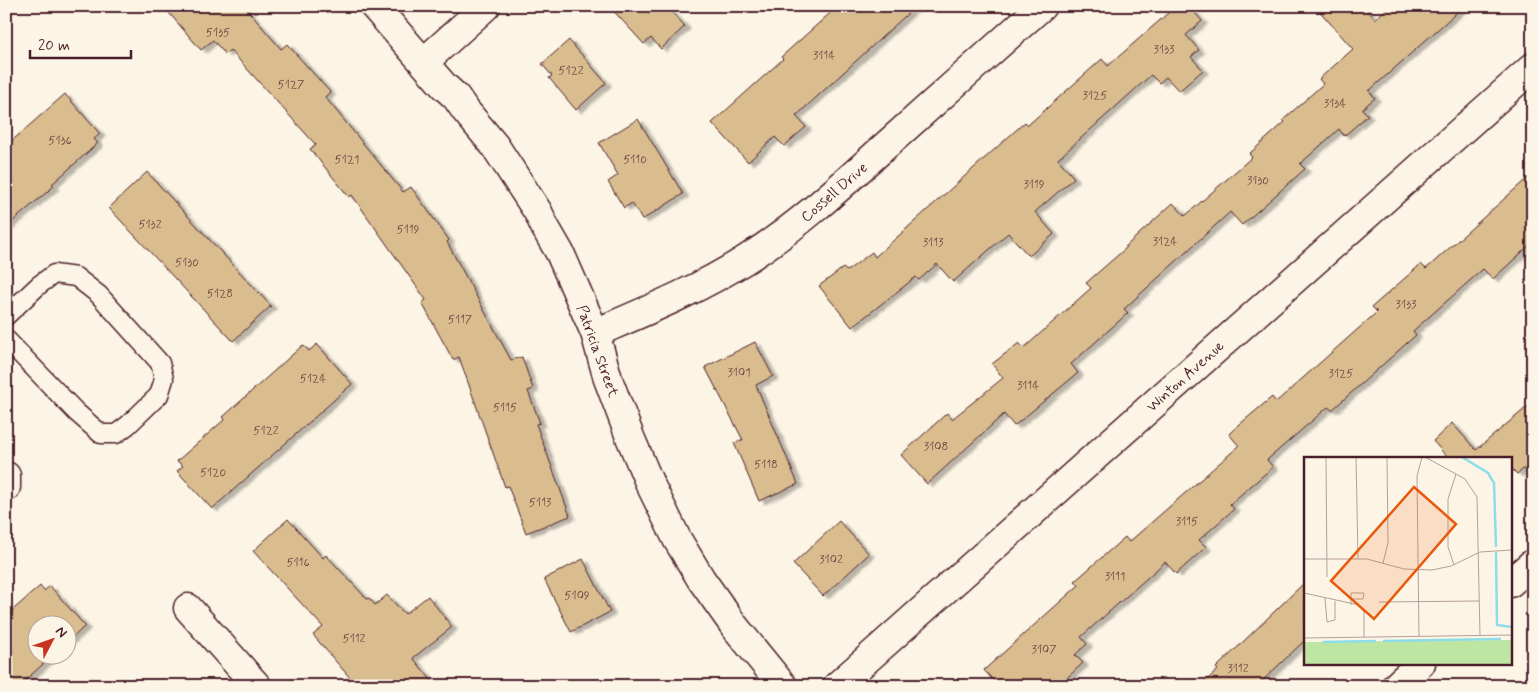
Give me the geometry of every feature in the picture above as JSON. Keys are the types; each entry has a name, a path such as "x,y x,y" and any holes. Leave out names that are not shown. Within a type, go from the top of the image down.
{"street":[{"name":"Patricia Street","path":"374,6 444,86 456,97 496,146 526,192 560,253 595,333 608,379 630,437 649,482 678,539 701,579 783,686"},
{"path":"424,62 486,6"},
{"name":"Cossell Drive","path":"595,333 704,284 744,261 782,235 832,195 1042,6"},
{"name":"Winton Avenue","path":"837,686 1533,67"},
{"path":"6,476 6,487"},
{"path":"1512,581 1533,563"},
{"path":"188,608 257,686"},
{"path":"1396,686 1420,664"}],"lane":[{"path":"6,316 38,285 54,274 76,277 99,295 160,363 164,379 158,395 128,425 116,434 101,434 76,412 6,339"}],"building":[{"path":"163,6 244,6 281,49 287,44 330,92 325,97 403,192 411,187 449,240 447,242 511,360 522,357 533,389 528,391 540,423 536,424 570,516 526,533 508,486 505,487 459,357 453,360 422,303 426,300 352,195 349,197 310,149 316,145 230,50 225,54 213,40 201,50"},
{"path":"609,6 666,6 685,26 661,49 651,38 644,44"},
{"path":"838,6 916,6 796,116 806,127 784,146 775,137 748,162 712,123"},
{"path":"1176,6 1189,6 1202,21 1186,35 1199,50 1191,57 1203,70 1179,91 1166,77 1159,83 1151,75 1058,159 1074,178 1035,212 1054,234 1029,256 1008,233 953,282 937,264 919,280 916,277 852,327 819,286 843,268 847,271 872,252 875,257 1025,122 1028,125 1102,59 1108,66"},
{"path":"1315,6 1364,6 1375,19 1390,6 1464,6 1369,91 1375,98 1362,109 1368,115 1344,136 1339,129 1300,164 1305,169 1242,225 1230,212 1124,309 1128,313 1071,364 1078,373 1014,426 1004,414 927,484 901,455 947,413 952,419 1003,378 992,364 1019,343 1024,348 1091,288 1086,283 1173,203 1185,216 1252,157 1249,154 1323,84 1319,79 1353,49"},
{"path":"569,40 606,83 576,110 549,78 552,76 542,64"},
{"path":"65,94 100,134 94,139 98,143 52,184 54,186 6,227 6,146"},
{"path":"638,119 683,194 642,220 632,203 624,208 608,182 618,175 599,143"},
{"path":"147,172 271,306 233,341 109,208"},
{"path":"1533,173 1533,242 1493,279 1483,269 1413,331 1416,335 1332,410 1328,407 1267,460 1273,467 1230,504 1234,509 1199,540 1206,547 1176,574 1165,562 1081,637 1087,644 1075,655 1083,663 1058,686 998,686 984,670 1079,585 1075,581 1125,537 1129,542 1239,446 1229,434 1233,430 1272,397 1276,402 1377,312 1372,307 1421,264 1426,269"},
{"path":"755,342 773,376 756,385 798,484 759,501 734,443 743,440 705,367"},
{"path":"317,344 352,384 212,509 177,471 183,466 177,461 225,419 223,417 303,345 309,351"},
{"path":"1533,402 1533,461 1517,474 1512,469 1512,457 1447,457 1433,441 1452,423 1476,450"},
{"path":"288,519 323,558 326,555 367,599 369,598 375,605 387,595 405,614 428,596 452,627 413,658 436,686 357,686 313,635 323,627 253,551"},
{"path":"839,521 869,554 823,596 793,564"},
{"path":"583,559 610,612 571,632 544,579"},
{"path":"1304,583 1304,641 1257,686 1200,686 1218,670 1216,668"},
{"path":"40,586 44,591 50,586 74,614 28,614 28,664 43,664 19,686 6,686 6,616"},
{"path":"78,618 85,626 78,633"}]}
